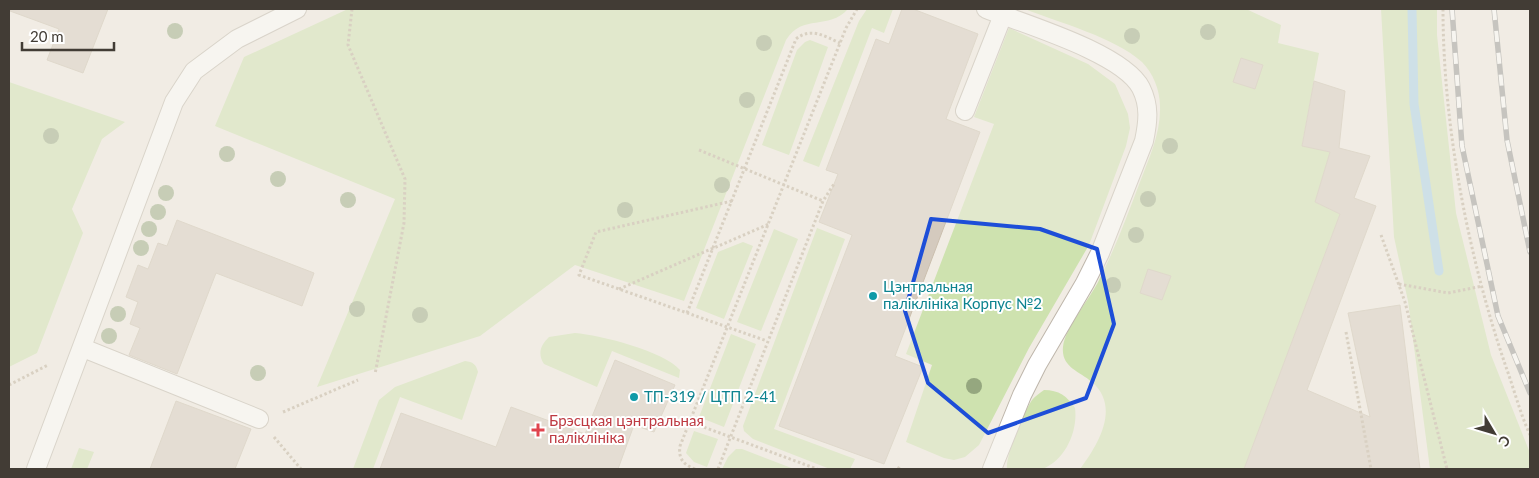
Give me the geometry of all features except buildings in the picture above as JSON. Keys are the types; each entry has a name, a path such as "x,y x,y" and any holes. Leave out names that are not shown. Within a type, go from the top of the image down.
{"lane":[{"path":"36,469 174,102 194,71 238,39 297,9"},
{"path":"986,9 1092,51 1116,63 1130,74 1141,87 1147,104 1149,121 1144,140 1100,253 1086,283 1022,395 992,469"},
{"path":"964,111 1003,16"},
{"path":"83,348 260,420"}],"path":[{"path":"352,9 348,45 405,179 404,223 375,374"},
{"path":"696,469 683,463 679,452 840,43 857,9"},
{"path":"1443,9 1450,118 1468,233 1494,333 1530,435"},
{"path":"687,313 796,39 802,34 810,32 840,43"},
{"path":"699,150 823,201"},
{"path":"718,469 823,201 834,184"},
{"path":"732,201 596,232 580,276 767,341"},
{"path":"618,289 770,224"},
{"path":"1381,235 1398,284 1447,469"},
{"path":"1398,284 1448,293 1482,286"},
{"path":"1346,332 1371,469"},
{"path":"300,469 260,420 358,380"},
{"path":"690,422 817,469"}],"highlighted area":[{"path":"931,219 1040,229 1097,249 1114,324 1086,398 988,433 928,383 905,311"}],"green space":[{"path":"348,9 848,9 840,16 832,19 800,27 786,40 684,301 575,265 480,336 317,387 395,199 215,126 244,57"},
{"path":"867,9 893,9 884,33 872,28 819,167 803,161 859,21"},
{"path":"1025,9 1246,9 1281,25 1278,43 1319,53 1302,145 1330,152 1315,202 1340,214 1244,469 1080,469 1094,449 1104,426 1105,403 1101,392 1092,382 1068,364 1063,354 1063,347 1068,331 1095,288 1126,220 1151,155 1159,126 1160,100 1153,77 1142,62 1130,53 1086,31"},
{"path":"1381,9 1437,9 1437,35 1456,213 1491,355 1530,453 1530,469 1430,469 1408,301 1394,237"},
{"path":"1009,28 1088,64 1115,84 1128,114 1130,128 1126,146 1089,245 1029,348 979,445 965,457 954,460 944,458 906,442 932,365 906,354 994,124 974,117"},
{"path":"810,40 828,47 789,155 762,145 797,50"},
{"path":"9,82 125,122 102,139 72,209 83,233 37,353 9,367"},
{"path":"817,228 845,239 774,429 855,459 850,469 830,469 753,439 744,431 743,426"},
{"path":"774,229 798,239 761,331 737,322"},
{"path":"743,242 753,246 724,319 696,308 718,252"},
{"path":"575,333 631,345 660,356 680,370 679,378 612,351 597,387 544,364 540,353 549,337"},
{"path":"731,334 756,344 724,427 699,417"},
{"path":"465,361 474,364 478,372 462,420 400,397 373,469 353,469 379,400 395,387"},
{"path":"1044,390 1062,394 1075,408 1074,426 1069,443 1058,459 1042,469 1007,469 1009,454 1024,414 1032,400"},
{"path":"694,431 718,439 707,467 694,462 686,453"},
{"path":"79,448 94,452 87,469 71,469"},
{"path":"736,449 742,449 794,469 722,469 728,457"}],"waterway":[{"path":"1412,9 1414,104 1439,271"}],"railway":[{"path":"1452,9 1462,146 1498,316 1530,393"},
{"path":"1494,9 1507,140 1530,252"}],"place":[{"name":"Цэнтральная паліклініка Корпус №2","path":"873,296"},
{"name":"ТП-319 / ЦТП 2-41","path":"634,397"},
{"name":"Брэсцкая цэнтральная паліклініка","path":"538,430"}]}
